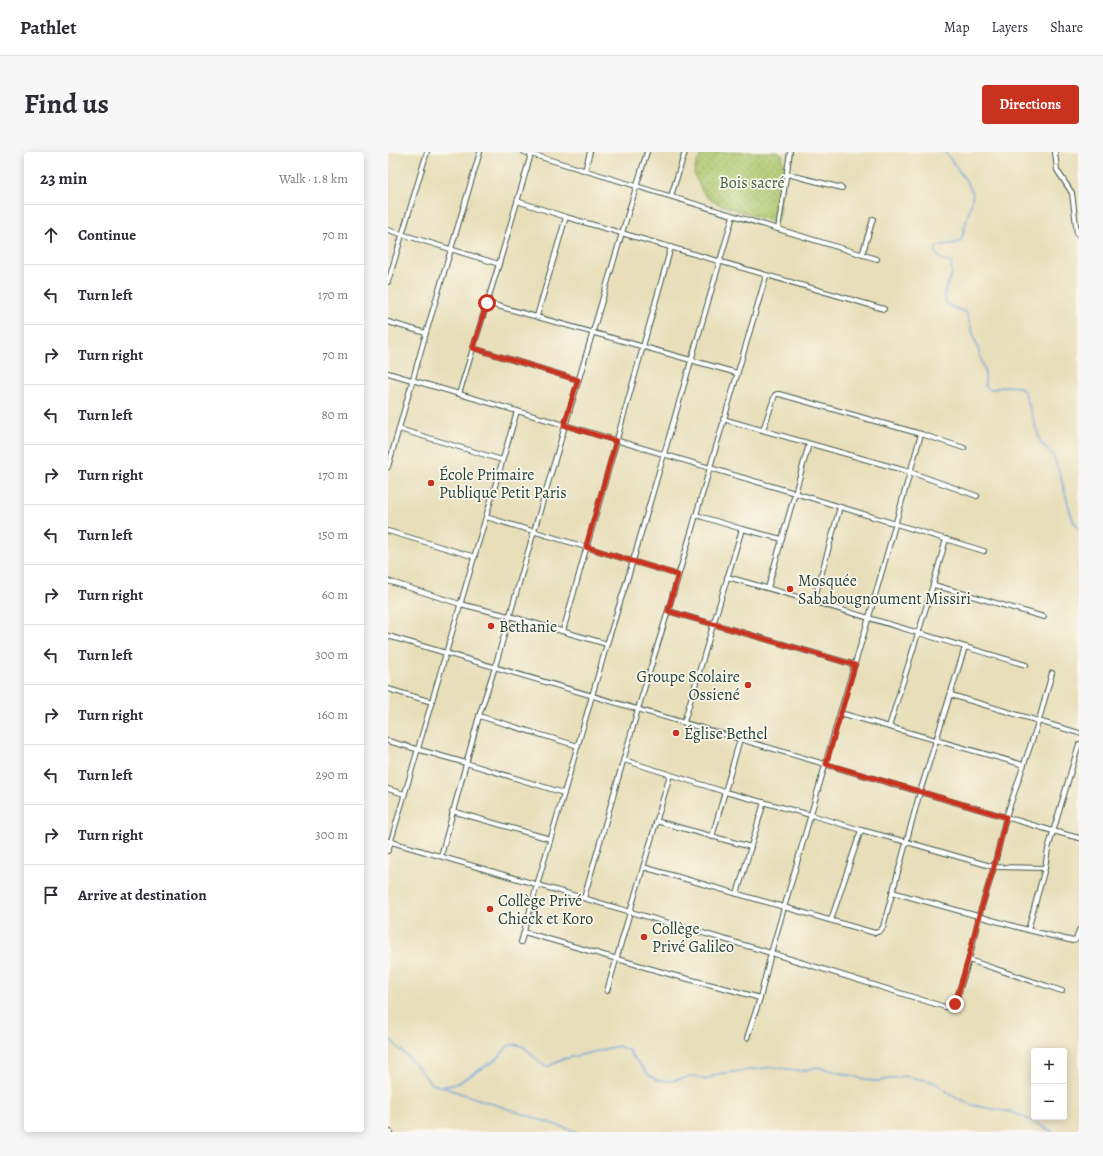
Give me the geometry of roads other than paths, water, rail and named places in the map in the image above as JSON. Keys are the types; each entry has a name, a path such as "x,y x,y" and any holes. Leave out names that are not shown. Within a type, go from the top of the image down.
{"street":[{"path":"388,282 427,152"},
{"path":"388,468 426,333 480,152"},
{"path":"524,152 877,259"},
{"path":"584,170 590,152"},
{"path":"440,856 479,716 495,667 564,425 647,152"},
{"path":"671,196 685,152"},
{"path":"778,229 790,152"},
{"path":"1055,152 1057,170 1072,193 1078,234"},
{"path":"459,394 531,154"},
{"path":"787,174 842,188"},
{"path":"517,201 766,276 884,309"},
{"path":"521,942 536,885 692,360 733,216"},
{"path":"537,316 566,217"},
{"path":"862,255 873,219"},
{"path":"388,230 499,264"},
{"path":"562,631 671,248"},
{"path":"584,898 638,709 766,276"},
{"path":"487,303 737,373"},
{"path":"388,322 426,333"},
{"path":"473,348 578,380"},
{"path":"388,373 709,467 984,551"},
{"path":"763,430 774,397 777,394 921,434 964,448"},
{"path":"388,851 389,841 432,702 517,411"},
{"path":"723,419 910,472 977,496"},
{"path":"399,429 502,460"},
{"path":"747,1038 760,998 771,953 921,434"},
{"path":"768,588 809,444"},
{"path":"814,601 840,507"},
{"path":"696,515 782,539"},
{"path":"486,517 678,575"},
{"path":"684,722 742,529"},
{"path":"388,531 475,557"},
{"path":"889,727 934,585 946,539"},
{"path":"727,577 869,617 1026,665"},
{"path":"388,582 460,604 509,616 607,644"},
{"path":"934,585 1044,617"},
{"path":"668,611 855,665"},
{"path":"388,636 1079,838"},
{"path":"643,867 875,933 880,931 883,927 920,792 965,647"},
{"path":"389,841 771,953 945,1007 951,1007 955,1004 994,867 1006,817 1039,720 1052,673"},
{"path":"388,689 432,702"},
{"path":"951,695 1079,733"},
{"path":"840,713 1024,765"},
{"path":"479,716 578,746"},
{"path":"712,837 740,739"},
{"path":"388,741 564,793"},
{"path":"1028,930 1045,868 1048,849 1079,744"},
{"path":"624,760 725,792 812,815 994,867 1045,868"},
{"path":"607,991 670,775"},
{"path":"388,789 404,794"},
{"path":"737,894 764,802"},
{"path":"452,812 550,839"},
{"path":"656,821 751,848"},
{"path":"831,920 861,830"},
{"path":"892,892 1073,941 1076,940 1079,930"},
{"path":"524,932 676,976 760,998"},
{"path":"968,960 1062,991"}],"waterway":[{"path":"945,152 965,179 973,193 961,241 937,246 936,250 939,257 951,263 952,273 944,293 946,303 954,308 966,312 985,371 985,386 989,390 1006,386 1020,387 1025,393 1041,443 1053,455 1073,521 1079,528"},
{"path":"388,1037 421,1071 430,1083 577,1132"},
{"path":"441,1087 458,1083 497,1059 508,1046 511,1045 522,1046 539,1062 547,1067 564,1059 618,1046 630,1051 629,1052 647,1073 657,1080 671,1081 695,1076 705,1080 718,1074 773,1067 802,1071 817,1067 873,1081 904,1076 930,1081 936,1083 950,1094 972,1105 1010,1112 1022,1116 1053,1132"}],"place":[{"name":"École Primaire Publique Petit Paris","path":"431,483"},
{"name":"Mosquée Sababougnoument Missiri","path":"790,589"},
{"name":"Bethanie","path":"491,626"},
{"name":"Groupe Scolaire Ossiené","path":"748,685"},
{"name":"Église Bethel","path":"676,733"},
{"name":"Collège Privé Chieck et Koro","path":"490,909"},
{"name":"Collège Privé Galileo","path":"644,937"}],"park label":[{"name":"Bois sacré","path":"752,182"}]}
